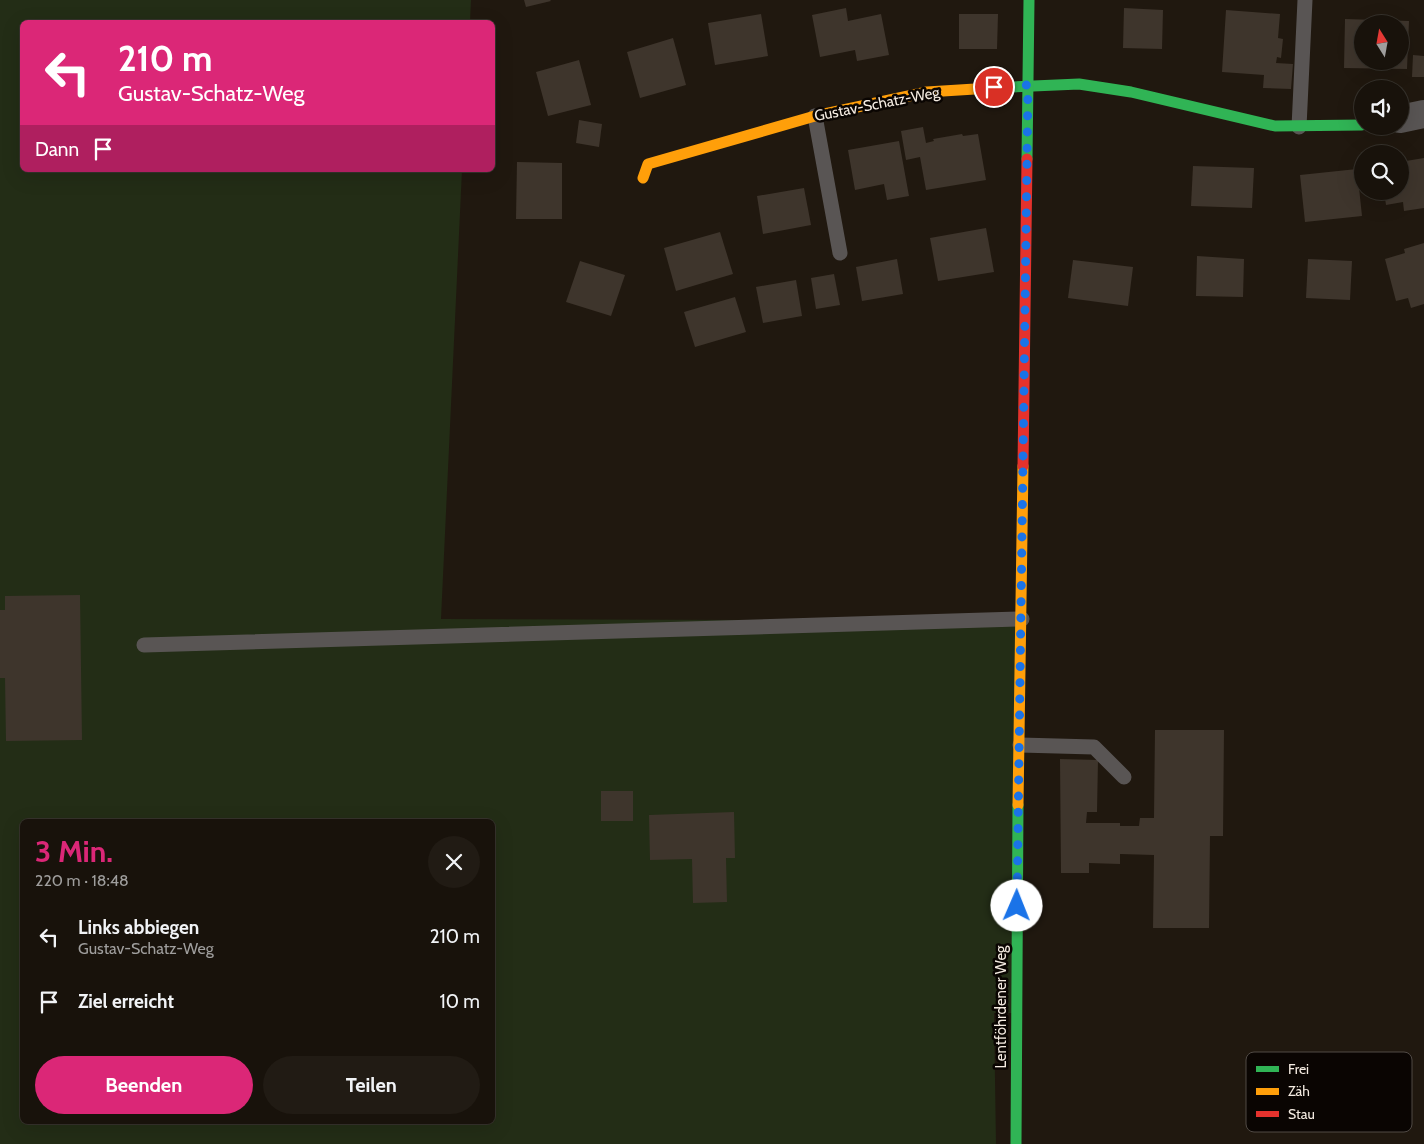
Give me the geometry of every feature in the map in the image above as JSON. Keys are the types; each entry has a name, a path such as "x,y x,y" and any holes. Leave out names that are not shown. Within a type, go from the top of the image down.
{"street":[{"name":"Lentföhrdener Weg","path":"1016,1144 1015,1013 1022,619 1029,0"},
{"name":"Gustav-Schatz-Weg","path":"643,178 648,164 815,116 927,92 1028,85 1080,84 1131,92 1275,126 1354,125"},
{"path":"1409,117 1424,114"}],"lane":[{"path":"1299,127 1305,0"},
{"path":"815,116 840,253"},
{"path":"144,645 1022,619"},
{"path":"1020,745 1094,747 1124,777"}],"green space":[{"path":"0,0 471,0 470,20 20,20 20,172 462,172 441,619 1022,621 1015,1013 994,1013 996,1144 0,1144"}],"building":[{"path":"524,0 550,0 551,1 526,7"},
{"path":"846,8 848,21 881,14 889,55 857,61 855,50 820,57 812,15"},
{"path":"1124,8 1163,10 1162,49 1123,48"},
{"path":"1226,10 1280,14 1278,38 1283,39 1281,58 1277,57 1276,63 1293,64 1291,89 1263,88 1264,75 1222,72"},
{"path":"761,14 768,56 715,65 708,23"},
{"path":"959,14 998,14 997,49 959,49"},
{"path":"1345,19 1354,19 1354,68 1344,68"},
{"path":"673,38 686,85 640,98 627,52"},
{"path":"1413,55 1424,56 1424,77 1412,77"},
{"path":"579,60 591,105 548,116 536,72"},
{"path":"579,120 602,124 599,147 576,143"},
{"path":"923,127 926,143 934,141 933,139 962,134 963,136 978,134 986,180 926,190 920,157 906,160 901,131"},
{"path":"899,141 909,196 887,200 884,184 855,190 848,150"},
{"path":"1424,158 1424,208 1404,211 1403,202 1386,205 1385,200 1409,200 1409,160"},
{"path":"517,162 562,163 562,219 516,219"},
{"path":"1193,166 1254,168 1252,208 1191,206"},
{"path":"1354,169 1354,200 1360,200 1362,216 1305,222 1300,175"},
{"path":"804,188 811,225 763,234 757,196"},
{"path":"986,228 994,272 938,281 930,238"},
{"path":"720,232 733,274 676,291 664,248"},
{"path":"1424,243 1424,304 1411,308 1408,298 1396,301 1385,259 1405,253 1404,249"},
{"path":"1197,256 1244,259 1243,297 1196,296"},
{"path":"897,259 903,294 862,301 856,267"},
{"path":"1308,259 1352,261 1350,300 1306,298"},
{"path":"1073,260 1133,267 1128,306 1068,298"},
{"path":"580,261 625,275 611,316 566,302"},
{"path":"834,274 840,305 816,309 811,278"},
{"path":"796,280 802,316 763,323 756,287"},
{"path":"735,297 746,332 695,347 684,312"},
{"path":"80,595 82,740 6,741 5,678 0,678 0,610 5,610 5,596"},
{"path":"1155,730 1224,730 1223,836 1210,836 1209,928 1153,928 1154,855 1120,854 1120,864 1089,863 1089,873 1061,873 1060,759 1098,760 1097,812 1087,812 1086,823 1120,823 1120,826 1139,826 1140,818 1154,818"},
{"path":"601,791 633,791 633,821 601,821"},
{"path":"734,812 735,858 726,858 727,902 693,903 692,859 650,860 649,815"}],"traffic: fast":[{"path":"1027,159 1029,0"},
{"path":"991,88 1079,84 1131,92 1275,126 1354,125"},
{"path":"1016,1144 1018,805"}],"traffic: slow":[{"path":"643,178 648,164 815,116 927,92 991,88"},
{"path":"1018,805 1023,466"}],"traffic: jam":[{"path":"1023,466 1027,159"}],"route":[{"path":"994,87 1028,85 1017,906"}]}
